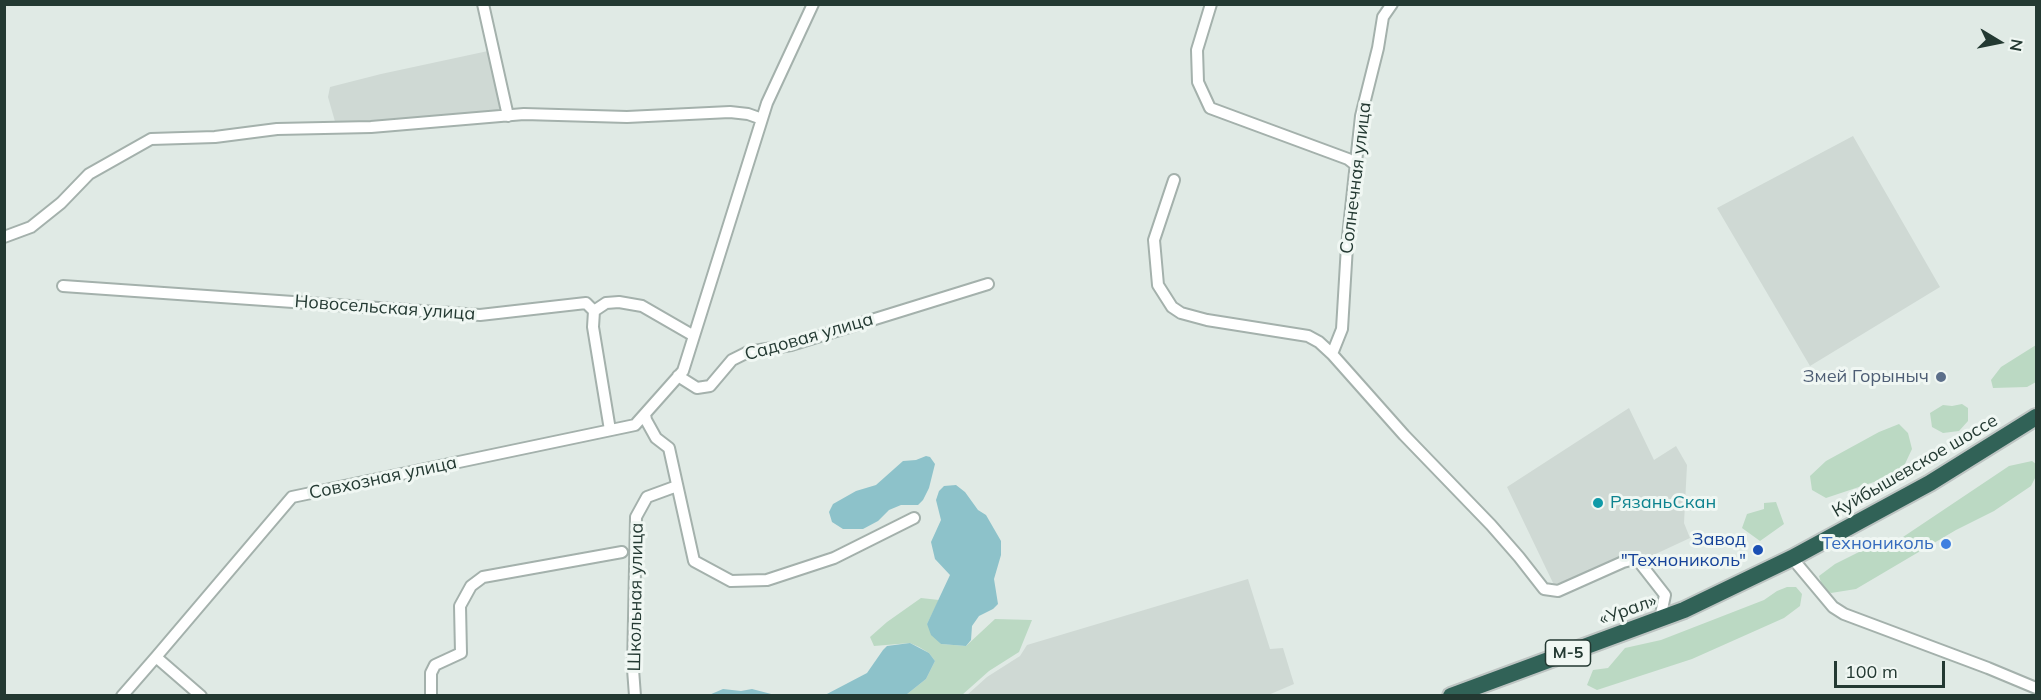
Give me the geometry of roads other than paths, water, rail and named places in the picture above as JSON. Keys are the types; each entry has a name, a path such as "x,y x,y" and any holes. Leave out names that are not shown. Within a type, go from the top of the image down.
{"highway":[{"name":"Куйбышевское шоссе","path":"1811,547 1930,483 2037,417"},
{"name":"«Урал»","path":"1451,696 1684,610 1811,547"}],"street":[{"path":"483,4 508,116"},
{"name":"Совхозная улица","path":"122,696 292,497 635,425 683,371 767,103 813,4"},
{"path":"1211,4 1197,50 1198,82 1210,108 1348,159 1357,166"},
{"name":"Солнечная улица","path":"1332,354 1342,329 1347,246 1361,116 1378,48 1383,17 1392,4"},
{"path":"4,237 31,227 61,203 89,174 151,139 215,137 277,129 370,127 508,116 627,117 730,112 762,119"},
{"path":"1173,180 1154,240 1158,285 1172,307 1181,313 1207,320 1308,336 1332,354 1404,435 1498,533 1544,589 1558,591 1631,560 1640,563 1665,595 1660,619"},
{"name":"Садовая улица","path":"678,376 697,388 710,386 732,360 748,352 791,345 988,284"},
{"name":"Новосельская улица","path":"63,286 480,315 586,303 594,311 606,303 619,302 642,306 694,336"},
{"path":"594,311 593,327 610,430"},
{"path":"645,414 645,420 656,438 669,448 694,561 731,581 767,580 834,558 914,518"},
{"name":"Школьная улица","path":"635,696 633,669 636,517 648,497 677,486"},
{"path":"431,696 431,673 435,665 461,653 460,606 471,586 483,577 622,552"},
{"path":"1792,558 1833,607 1845,614 2037,688"},
{"path":"156,657 201,696"}],"water":[{"path":"930,457 935,464 929,488 918,505 901,505 889,510 878,521 863,529 843,529 832,522 829,512 833,504 856,491 876,485 903,461"},
{"path":"956,485 965,492 978,510 986,515 1001,541 1001,555 994,579 998,604 979,616 972,626 971,640 966,646 941,644 931,635 927,624 950,575 935,559 931,542 941,520 936,500 939,491 944,486"},
{"path":"910,643 929,653 935,661 926,679 906,695 825,695 867,673 887,646"},
{"path":"723,689 741,691 752,689 775,695 709,695"}],"place":[{"name":"Змей Горыныч","path":"1941,377"},
{"name":"РязаньСкан","path":"1598,503"},
{"name":"Технониколь","path":"1946,544"},
{"name":"Завод \"Технониколь\"","path":"1758,550"}]}
